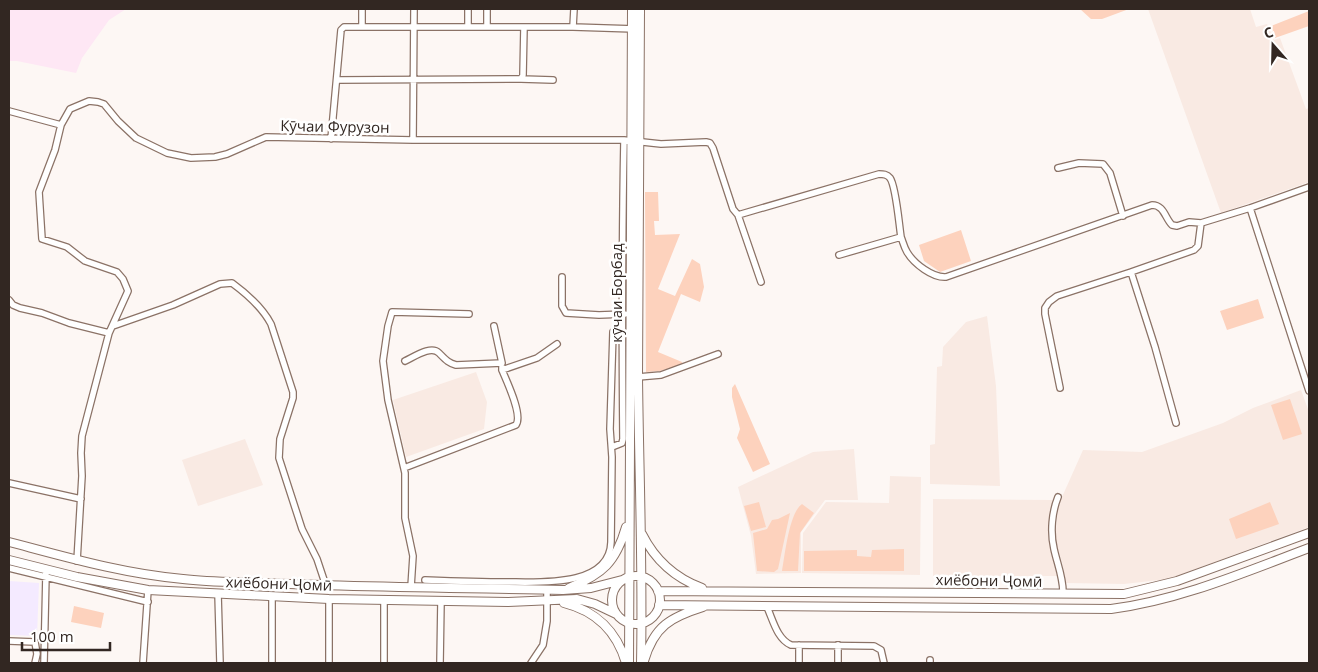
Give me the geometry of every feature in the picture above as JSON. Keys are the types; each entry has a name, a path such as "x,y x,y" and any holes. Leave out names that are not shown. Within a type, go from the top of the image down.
{"main road":[{"name":"кӯчаи Борбад","path":"632,9 636,29"},
{"name":"кӯчаи Борбад","path":"627,663 629,622 626,578 629,518 627,314 631,141 636,29 640,9"},
{"name":"кӯчаи Борбад","path":"631,141 642,534 642,663"},
{"path":"563,590 592,574 620,547 629,518"},
{"path":"642,534 665,567 683,580 709,591"},
{"name":"хиёбони Ҷомӣ","path":"658,591 1124,594 1177,581 1309,534"},
{"name":"хиёбони Ҷомӣ","path":"9,542 77,561 149,575 182,579 326,586 508,585 563,590 591,588 626,578"},
{"name":"хиёбони Ҷомӣ","path":"659,605 1094,609 1127,607 1193,591 1309,548"},
{"name":"хиёбони Ҷомӣ","path":"9,560 46,574 148,590 329,599 441,601 577,599 595,604 616,614"},
{"path":"616,614 629,622 642,623 652,617 659,605 658,591 648,579 641,576 626,578"},
{"name":"кӯчаи Борбад","path":"616,614 613,607 613,592 626,578"},
{"path":"258,596 260,583"},
{"path":"991,608 992,594"},
{"path":"551,600 575,606 601,622 614,634 627,663"},
{"path":"642,663 654,638 665,624 680,615 710,605"}],"street":[{"path":"362,9 362,27"},
{"path":"414,9 412,80 414,140"},
{"path":"468,9 468,27"},
{"path":"487,9 487,27"},
{"path":"573,27 574,9"},
{"path":"331,139 338,80 341,30 344,27 573,27 636,29"},
{"path":"520,79 523,75 524,27"},
{"path":"338,80 553,80"},
{"name":"Кӯчаи Фурузон","path":"61,125 70,109 89,101 98,102 104,104 136,138 167,153 191,158 215,157 227,154 266,137 631,141 661,144 710,143 733,210 738,215"},
{"path":"9,110 61,125 55,150 39,192 42,240 69,248 86,261 117,272 128,291 109,333 82,436 81,499 77,561"},
{"path":"1058,168 1079,163 1104,164 1110,173 1123,216"},
{"path":"761,282 738,215 879,174 883,174 891,179 901,237 907,252 913,260 931,274 939,277 946,277 1152,205 1162,209 1172,225 1177,226 1189,222 1201,223 1309,187"},
{"path":"1250,208 1309,391"},
{"path":"1060,388 1045,314 1049,302 1058,296 1194,250 1198,246 1201,223"},
{"path":"838,255 901,237"},
{"path":"1131,272 1155,347 1176,423"},
{"path":"562,277 562,306 566,313 627,314 623,439 622,443 612,446"},
{"path":"112,326 173,305 220,284 232,283 247,294 266,316 271,324 293,392 293,398 280,439 279,458 302,529 317,559 326,586"},
{"path":"10,300 20,308 109,333"},
{"path":"411,587 413,556 405,518 405,473 388,400 383,362 391,316 392,312 469,314"},
{"path":"404,468 516,425 519,419 518,413 502,366 494,326"},
{"path":"613,332 610,429 614,552"},
{"path":"405,361 430,350 436,350 450,364 502,366 537,358 557,344"},
{"path":"638,377 661,375 718,354"},
{"path":"9,483 81,499"},
{"path":"1058,497 1055,506 1053,539 1063,592"},
{"path":"9,568 46,574 148,602"},
{"path":"44,663 46,574"},
{"path":"425,580 508,585 558,582 592,574"},
{"path":"143,663 148,590"},
{"path":"530,663 543,645 551,600 548,590"},
{"path":"218,594 220,663"},
{"path":"272,596 272,663"},
{"path":"329,599 329,663"},
{"path":"384,600 384,663"},
{"path":"440,663 441,601"},
{"path":"767,606 783,640 791,645 878,647 882,652 884,663"},
{"path":"9,640 35,642 37,654 35,663"},
{"path":"799,645 799,663"},
{"path":"838,646 838,663"}],"shaded area":[{"path":"9,9 126,9 109,20 82,58 76,73 9,61"},
{"path":"1080,9 1129,9 1102,19 1091,19"},
{"path":"1148,9 1250,9 1256,27 1267,24 1274,40 1280,38 1306,109 1309,108 1309,182 1221,213"},
{"path":"1309,11 1309,26 1275,38 1271,26"},
{"path":"645,192 658,192 659,221 654,221 655,235 680,234 658,289 675,296 692,259 700,264 704,287 700,302 681,294 658,352 683,364 660,371 646,372"},
{"path":"961,230 971,261 940,272 924,261 919,245"},
{"path":"1258,299 1264,318 1227,330 1220,311"},
{"path":"987,316 996,386 1000,486 930,484 930,445 935,444 937,367 942,366 943,347 966,322"},
{"path":"476,372 487,402 484,429 406,457 393,400"},
{"path":"735,384 770,464 753,472 737,438 740,429 732,397 732,388"},
{"path":"1301,390 1309,412 1309,527 1169,579 1124,584 1066,583 1055,541 1058,506 1083,450 1142,452 1223,423 1253,408"},
{"path":"1290,399 1302,434 1283,440 1271,405"},
{"path":"245,439 263,485 198,506 182,460"},
{"path":"854,449 858,500 825,500 801,532 801,573 756,574 751,536 738,487 813,452"},
{"path":"890,476 921,477 920,575 802,573 803,533 826,502 889,503"},
{"path":"933,499 1052,500 1050,548 1057,576 933,576"},
{"path":"759,502 766,527 751,531 744,506"},
{"path":"1270,502 1279,524 1236,539 1229,519"},
{"path":"802,504 814,513 800,533 798,571 782,571 791,525 794,516"},
{"path":"790,513 778,569 774,572 757,571 753,533 767,529 772,520"},
{"path":"904,549 904,571 804,571 804,551 857,550 857,556 871,557 872,550"},
{"path":"9,581 39,583 37,636 9,635"},
{"path":"74,606 104,613 101,628 71,622"}]}
